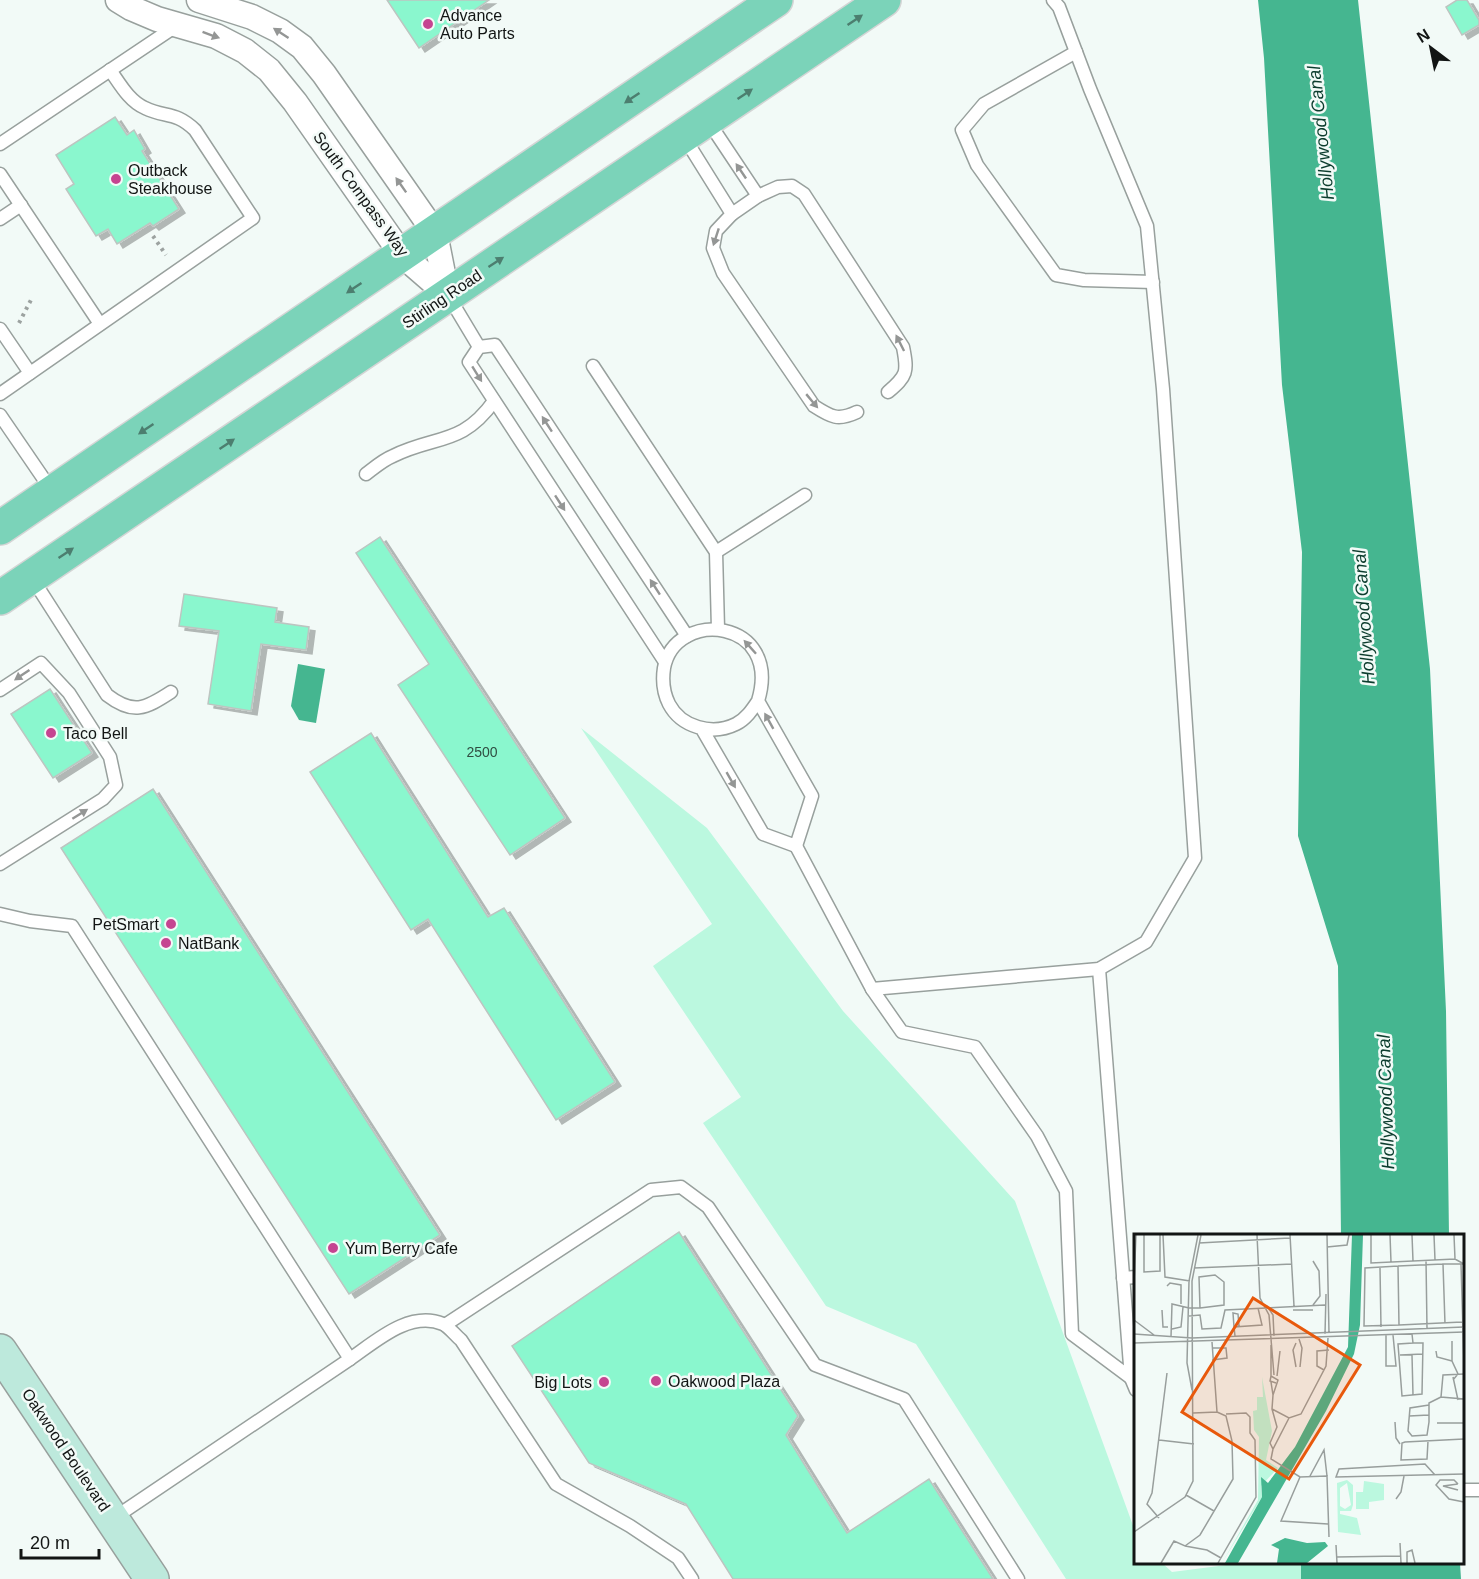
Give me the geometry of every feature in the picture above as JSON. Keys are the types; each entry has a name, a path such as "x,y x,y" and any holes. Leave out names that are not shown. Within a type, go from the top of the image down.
{"main road":[{"path":"0,528 776,0"},
{"name":"Stirling Road","path":"0,598 884,0"}],"street":[{"name":"South Compass Way","path":"118,0 131,9 157,19 216,36 245,51 269,70 295,102 402,255 447,294"},
{"name":"South Compass Way","path":"204,1 252,17 280,31 302,47 435,233 447,294"},
{"path":"179,24 204,1"},
{"name":"Oakwood Boulevard","path":"0,1351 152,1579"}],"lane":[{"path":"872,989 1099,969 1146,942 1195,858 1163,389 1148,226 1059,8 1053,0"},
{"path":"0,144 179,24"},
{"path":"1076,52 984,104 962,130 977,165 1056,275 1084,280 1153,282"},
{"path":"0,394 253,218 195,130 174,115 146,109 135,102 110,70"},
{"path":"695,128 758,196"},
{"path":"695,128 732,214"},
{"path":"0,174 100,324"},
{"path":"857,412 847,417 831,417 814,406 723,273 713,248 716,231 732,214 758,196 778,187 792,186 804,194 842,251 903,347 907,366 903,379 888,392"},
{"path":"0,219 21,205"},
{"path":"447,294 479,347"},
{"path":"0,328 30,374"},
{"path":"665,662 469,362 479,347 495,345 687,636"},
{"path":"593,366 716,552 718,629"},
{"path":"366,474 393,456 459,433 482,418 494,401"},
{"path":"0,415 52,492"},
{"path":"716,552 805,495"},
{"path":"31,577 107,695 120,705 140,709 171,692"},
{"path":"718,629 734,634 747,642 757,655 762,670 763,686 758,701 749,714 736,724 720,730 702,729 686,723 673,711 665,696 662,679 665,662 674,647 687,636 702,630 718,629"},
{"path":"0,690 41,663 69,693 110,757 116,785 104,800 0,864"},
{"path":"758,701 812,796 796,846"},
{"path":"702,729 763,834 796,846 872,989 902,1032 975,1047 1037,1136 1066,1191 1072,1334 1131,1378"},
{"path":"0,914 30,921 72,926 350,1359"},
{"path":"1099,969 1129,1278 1131,1378 1134,1385"},
{"path":"445,1325 651,1190 681,1187 708,1207 815,1365 904,1399 1018,1579"},
{"path":"113,1519 390,1331 411,1323 431,1321 445,1325 461,1340 556,1484 630,1526 678,1558 692,1579"}],"path":[{"path":"153,236 168,259"},
{"path":"16,329 32,298"}],"shaded area":[{"path":"581,728 707,828 843,1011 1015,1201 1134,1528 1134,1564 1163,1564 1172,1572 1234,1564 1301,1564 1301,1579 1066,1579 916,1344 826,1306 703,1123 741,1097 653,966 712,924"}],"water":[{"name":"Hollywood Canal","path":"1258,0 1358,0 1430,669 1446,1011 1449,1234 1341,1234 1338,966 1298,836 1302,552 1282,385 1264,58"},
{"path":"298,664 325,669 316,723 299,720 291,706"},
{"path":"1301,1564 1460,1564 1461,1579 1301,1579"}],"building":[{"name":"Advance Auto Parts","path":"387,0 489,0 419,48"},
{"path":"1457,0 1467,0 1479,20 1479,25 1462,35 1446,7"},
{"name":"Outback Steakhouse","path":"115,117 127,135 134,130 145,149 142,151 179,209 153,226 150,223 117,244 108,229 96,236 66,189 74,184 56,155"},
{"path":"380,537 565,818 510,855 398,685 429,664 356,553"},
{"path":"184,594 277,608 275,622 309,627 306,650 261,644 251,711 208,704 219,631 179,626"},
{"name":"Taco Bell","path":"50,689 92,753 53,778 11,714"},
{"path":"371,733 488,917 504,908 615,1082 556,1120 428,919 411,930 310,772"},
{"path":"153,789 440,1235 349,1294 61,848"},
{"name":"Oakwood Plaza","path":"679,1232 798,1416 786,1435 847,1533 929,1479 993,1579 733,1579 686,1504 589,1463 512,1346"}],"place":[{"name":"Advance Auto Parts","path":"428,24"},
{"name":"Outback Steakhouse","path":"116,179"},
{"name":"Taco Bell","path":"51,733"},
{"name":"PetSmart","path":"171,924"},
{"name":"NatBank","path":"166,943"},
{"name":"Yum Berry Cafe","path":"333,1248"},
{"name":"Oakwood Plaza","path":"656,1381"},
{"name":"Big Lots","path":"604,1382"}]}
